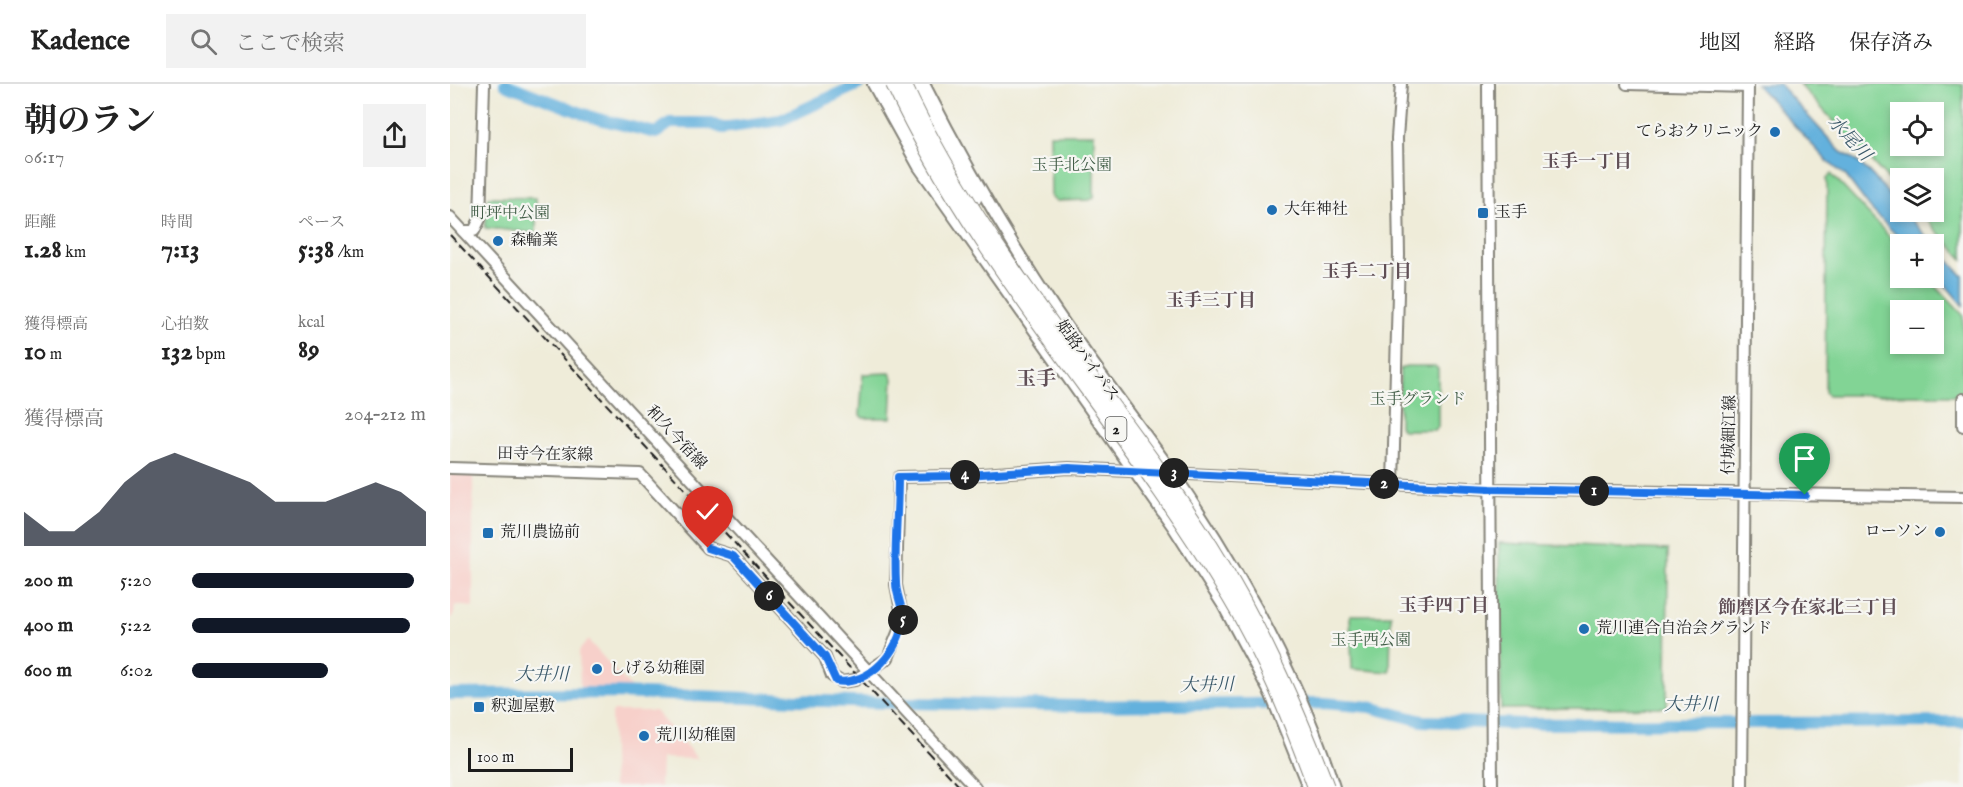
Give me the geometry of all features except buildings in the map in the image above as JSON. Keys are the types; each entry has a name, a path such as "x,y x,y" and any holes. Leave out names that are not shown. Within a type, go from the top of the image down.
{"highway":[{"name":"姫路バイパス","path":"893,84 923,143 1181,521 1230,598 1293,726 1315,787"},
{"name":"姫路バイパス","path":"904,84 989,241 1210,545 1269,649 1304,725 1327,787"},
{"path":"914,84 989,241"},
{"path":"878,86 951,204 989,241"}],"main road":[{"path":"924,84 972,174 1053,307 1172,472 1241,579 1300,696 1334,787"},
{"path":"1393,484 1399,255 1397,138 1401,84"},
{"path":"1488,84 1492,787"},
{"path":"1627,84 1748,85"},
{"name":"付城細江線","path":"1742,787 1748,85"},
{"path":"878,86 919,167 1134,470 1232,620 1271,695 1308,787"},
{"path":"462,231 474,231 480,219 484,88"},
{"name":"和久今宿線","path":"450,217 690,474 975,787"},
{"path":"1963,399 1963,426"},
{"name":"田寺今在家線","path":"450,468 640,474 708,548 733,556 825,657 836,681 855,680 869,672"},
{"path":"869,672 888,658 903,620 896,585 898,477 953,476 1069,468 1491,489 1963,497"}],"shaded area":[{"path":"450,472 473,475 473,607 455,605 454,614 450,619"},
{"name":"しげる幼稚園","path":"588,640 631,688 580,687 579,651"},
{"name":"荒川幼稚園","path":"614,711 655,711 698,759 661,758 660,787 613,787 611,714"}],"green space":[{"path":"1799,84 1963,84 1963,259 1944,239 1944,234 1940,234 1928,222 1944,222 1944,168 1890,168 1890,181"},
{"name":"玉手北公園","path":"1050,134 1094,134 1094,197 1090,200 1056,201 1051,197"},
{"path":"1831,174 1890,237 1890,288 1937,288 1963,315 1963,395 1828,395 1825,392 1827,178"},
{"name":"町坪中公園","path":"488,197 536,198 536,233 485,228"},
{"name":"玉手グランド","path":"1406,366 1435,366 1438,369 1438,427 1435,430 1403,430 1399,426 1400,369"},
{"path":"890,373 893,378 891,418 863,418 860,415 863,374"},
{"name":"荒川連合自治会グランド","path":"1499,543 1668,550 1667,707 1501,709"},
{"name":"玉手西公園","path":"1350,615 1391,615 1390,672 1352,669"}],"water":[{"path":"1756,84 1779,84 1841,152 1858,162 1890,196 1890,222 1913,222 1924,234 1895,234 1870,208 1846,176 1828,162"},
{"path":"1944,256 1963,276 1963,306 1944,283"}],"waterway":[{"name":"水尾川","path":"505,84 595,118 656,133 670,123 709,123 722,128 781,120 859,84"},
{"name":"大井川","path":"450,694 617,693 851,702 1085,706 1324,703 1370,707 1422,721 1524,724 1963,722"}],"railway":[{"path":"450,235 960,787"}],"place":[{"name":"てらおクリニック","path":"1775,132"},
{"name":"大年神社","path":"1272,210"},
{"name":"玉手","path":"1483,213"},
{"name":"森輪業","path":"498,241"},
{"name":"ローソン","path":"1940,532"},
{"name":"荒川農協前","path":"488,533"},
{"name":"荒川連合自治会グランド","path":"1584,629"},
{"name":"しげる幼稚園","path":"597,669"},
{"name":"釈迦屋敷","path":"479,707"},
{"name":"荒川幼稚園","path":"644,736"}],"district":[{"name":"玉手一丁目","path":"1587,162"},
{"name":"玉手二丁目","path":"1367,272"},
{"name":"玉手三丁目","path":"1211,301"},
{"name":"玉手","path":"1036,379"},
{"name":"玉手四丁目","path":"1444,606"},
{"name":"飾磨区今在家北三丁目","path":"1808,608"}],"route":[{"path":"708,548 733,556 825,657 836,681 845,682 855,680 888,658 903,620 896,585 898,477 953,476 1069,468 1491,489 1805,495"}]}
